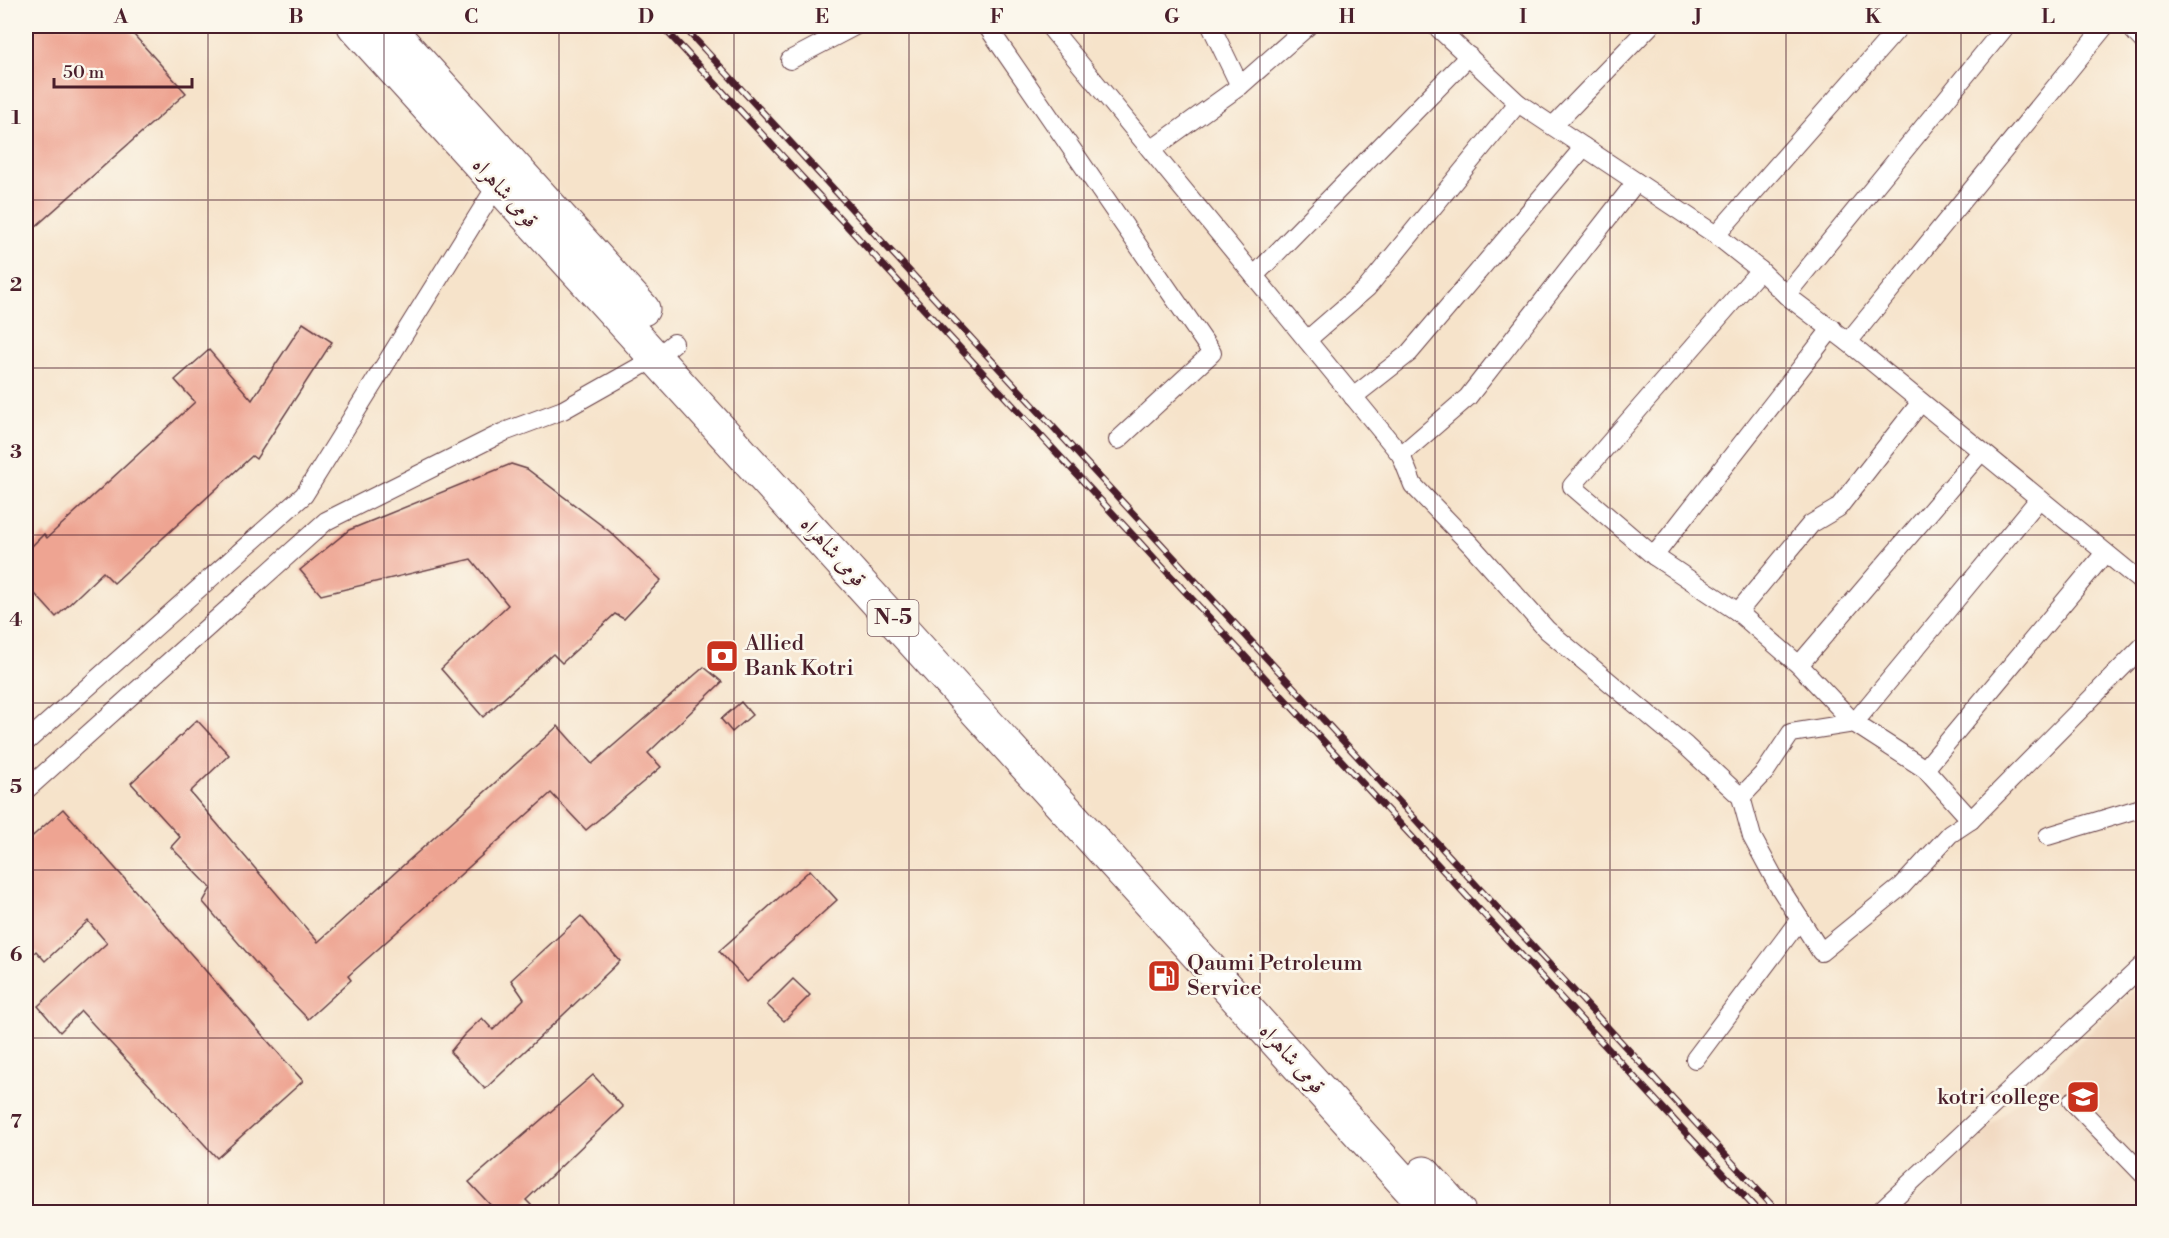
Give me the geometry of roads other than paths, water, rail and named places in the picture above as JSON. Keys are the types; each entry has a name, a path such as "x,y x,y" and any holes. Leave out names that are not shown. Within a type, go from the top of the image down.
{"highway":[{"name":"قومی شاہراہ","path":"354,26 506,176 1460,1212"},
{"name":"قومی شاہراہ","path":"387,26 506,176"},
{"name":"قومی شاہراہ","path":"665,350 1431,1212"}],"street":[{"path":"790,60 855,26"},
{"path":"987,26 1212,353 1118,440"},
{"path":"1049,26 1401,455 1413,485 1471,545 1547,630 1686,746 1741,797 1752,837 1778,885 1821,952 1902,886 1950,834 1971,820 2144,645"},
{"path":"1211,26 1240,86"},
{"path":"1151,150 1240,86 1308,26"},
{"path":"1436,26 1518,103 1716,235 1760,270 1786,295 1832,328 2144,584"},
{"path":"1553,126 1650,26"},
{"path":"1716,235 1900,26"},
{"path":"1786,295 2006,26"},
{"path":"1848,342 2105,26"},
{"path":"1254,276 1469,56"},
{"path":"1307,340 1367,288 1518,103"},
{"path":"1353,397 1409,353 1584,147"},
{"path":"26,742 304,495 506,176"},
{"path":"1401,455 1468,396 1636,182"},
{"path":"1760,270 1572,486 1654,556 1738,612 1799,665 1854,723 1925,769 1971,820"},
{"path":"1654,556 1832,328"},
{"path":"26,790 326,521 504,432 563,410 665,350"},
{"path":"1738,612 1811,524 1838,507 1921,402"},
{"path":"1799,665 1981,452"},
{"path":"1741,797 1765,772 1791,733 1854,723 2039,499"},
{"path":"1925,769 2105,553"},
{"path":"2048,836 2144,807"},
{"path":"1695,1059 1800,919"},
{"path":"1879,1212 2144,964"},
{"path":"2072,1101 2144,1175"}],"railway":[{"path":"662,26 1759,1212"},
{"path":"683,26 1778,1212"}],"place":[{"name":"Allied Bank Kotri","path":"722,656"},
{"name":"Qaumi Petroleum Service","path":"1164,976"},
{"name":"kotri college","path":"2083,1097"}]}
